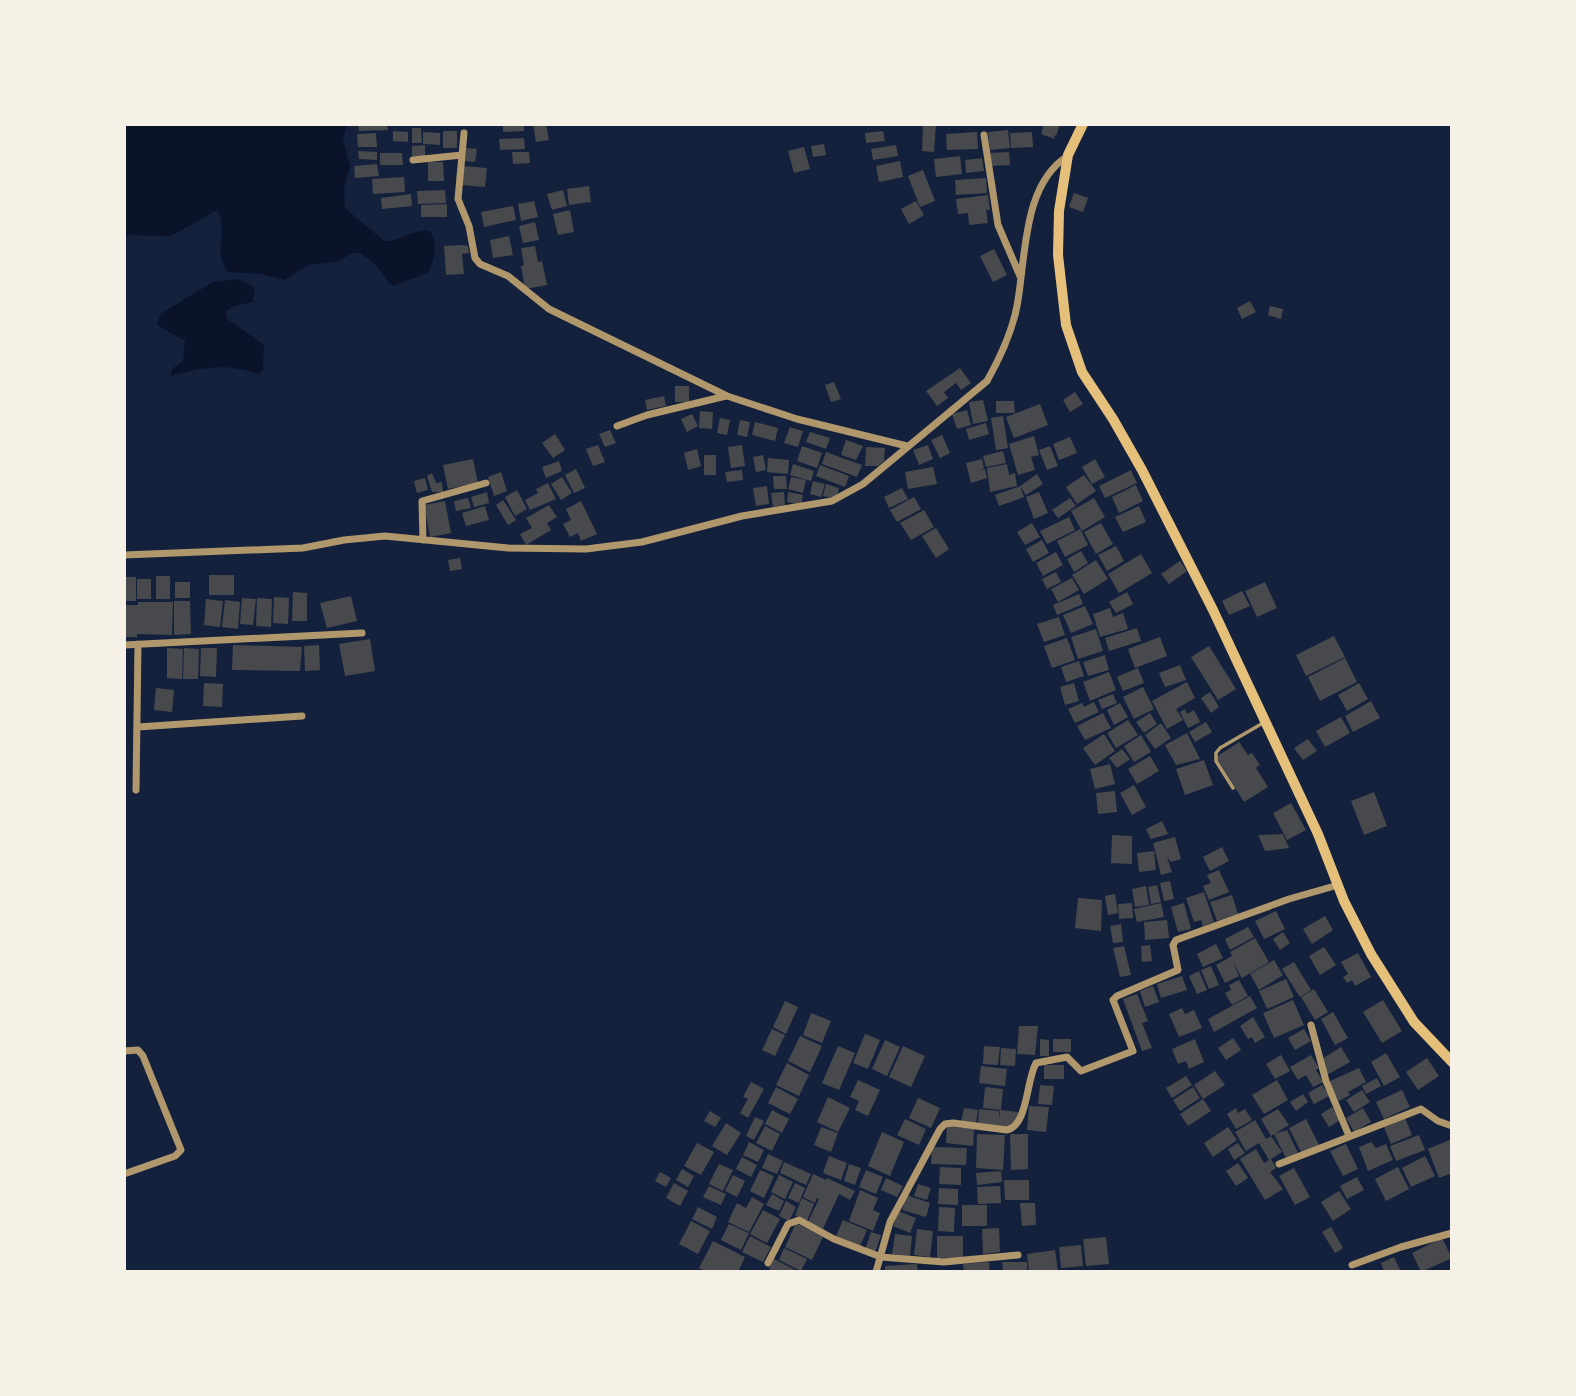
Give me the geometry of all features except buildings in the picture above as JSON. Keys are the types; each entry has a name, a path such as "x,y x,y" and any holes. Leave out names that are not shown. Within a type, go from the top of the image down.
{"main road":[{"path":"1083,124 1068,155 1059,211 1058,255 1066,325 1082,372 1142,470 1213,610 1371,954 1414,1022 1452,1062"}],"street":[{"path":"464,133 458,200 469,226 475,258 480,264 508,276 549,309 727,396 797,419 907,446"},
{"path":"984,135 998,225 1020,276"},
{"path":"413,160 462,155"},
{"path":"124,555 303,548 376,537 521,548 586,548 642,542 742,516 832,501 863,484 987,382 1010,331 1017,306 1028,223 1051,170 1068,155"},
{"path":"617,426 647,415 727,396"},
{"path":"423,540 422,501 486,483"},
{"path":"124,645 362,633"},
{"path":"136,790 138,644"},
{"path":"138,727 302,716"},
{"path":"876,1272 890,1222 945,1124 1007,1130 1014,1128 1020,1122 1027,1086 1036,1063 1067,1057 1081,1071 1133,1051 1113,1000 1178,970 1173,945 1175,940 1289,899 1338,885"},
{"path":"1311,1024 1326,1082 1349,1136"},
{"path":"124,1051 138,1049 143,1056 181,1150 175,1156 124,1174"},
{"path":"1279,1164 1421,1109 1438,1121 1452,1126"},
{"path":"768,1263 788,1224 799,1220 881,1257 944,1262 1018,1255"},
{"path":"1352,1265 1401,1247 1452,1233"}],"lane":[{"path":"1233,788 1216,761 1216,753 1220,748 1266,722"}],"water":[{"path":"124,124 347,124 343,140 350,167 344,188 345,208 384,241 419,231 430,231 435,246 429,272 394,286 376,265 360,253 353,253 336,262 308,265 285,280 261,274 227,272 221,256 222,227 217,210 171,236 124,235"},
{"path":"239,279 255,289 252,302 232,307 226,311 226,318 264,345 263,370 258,374 235,368 214,368 171,376 172,369 183,361 185,341 157,325 160,314 213,282"}]}
